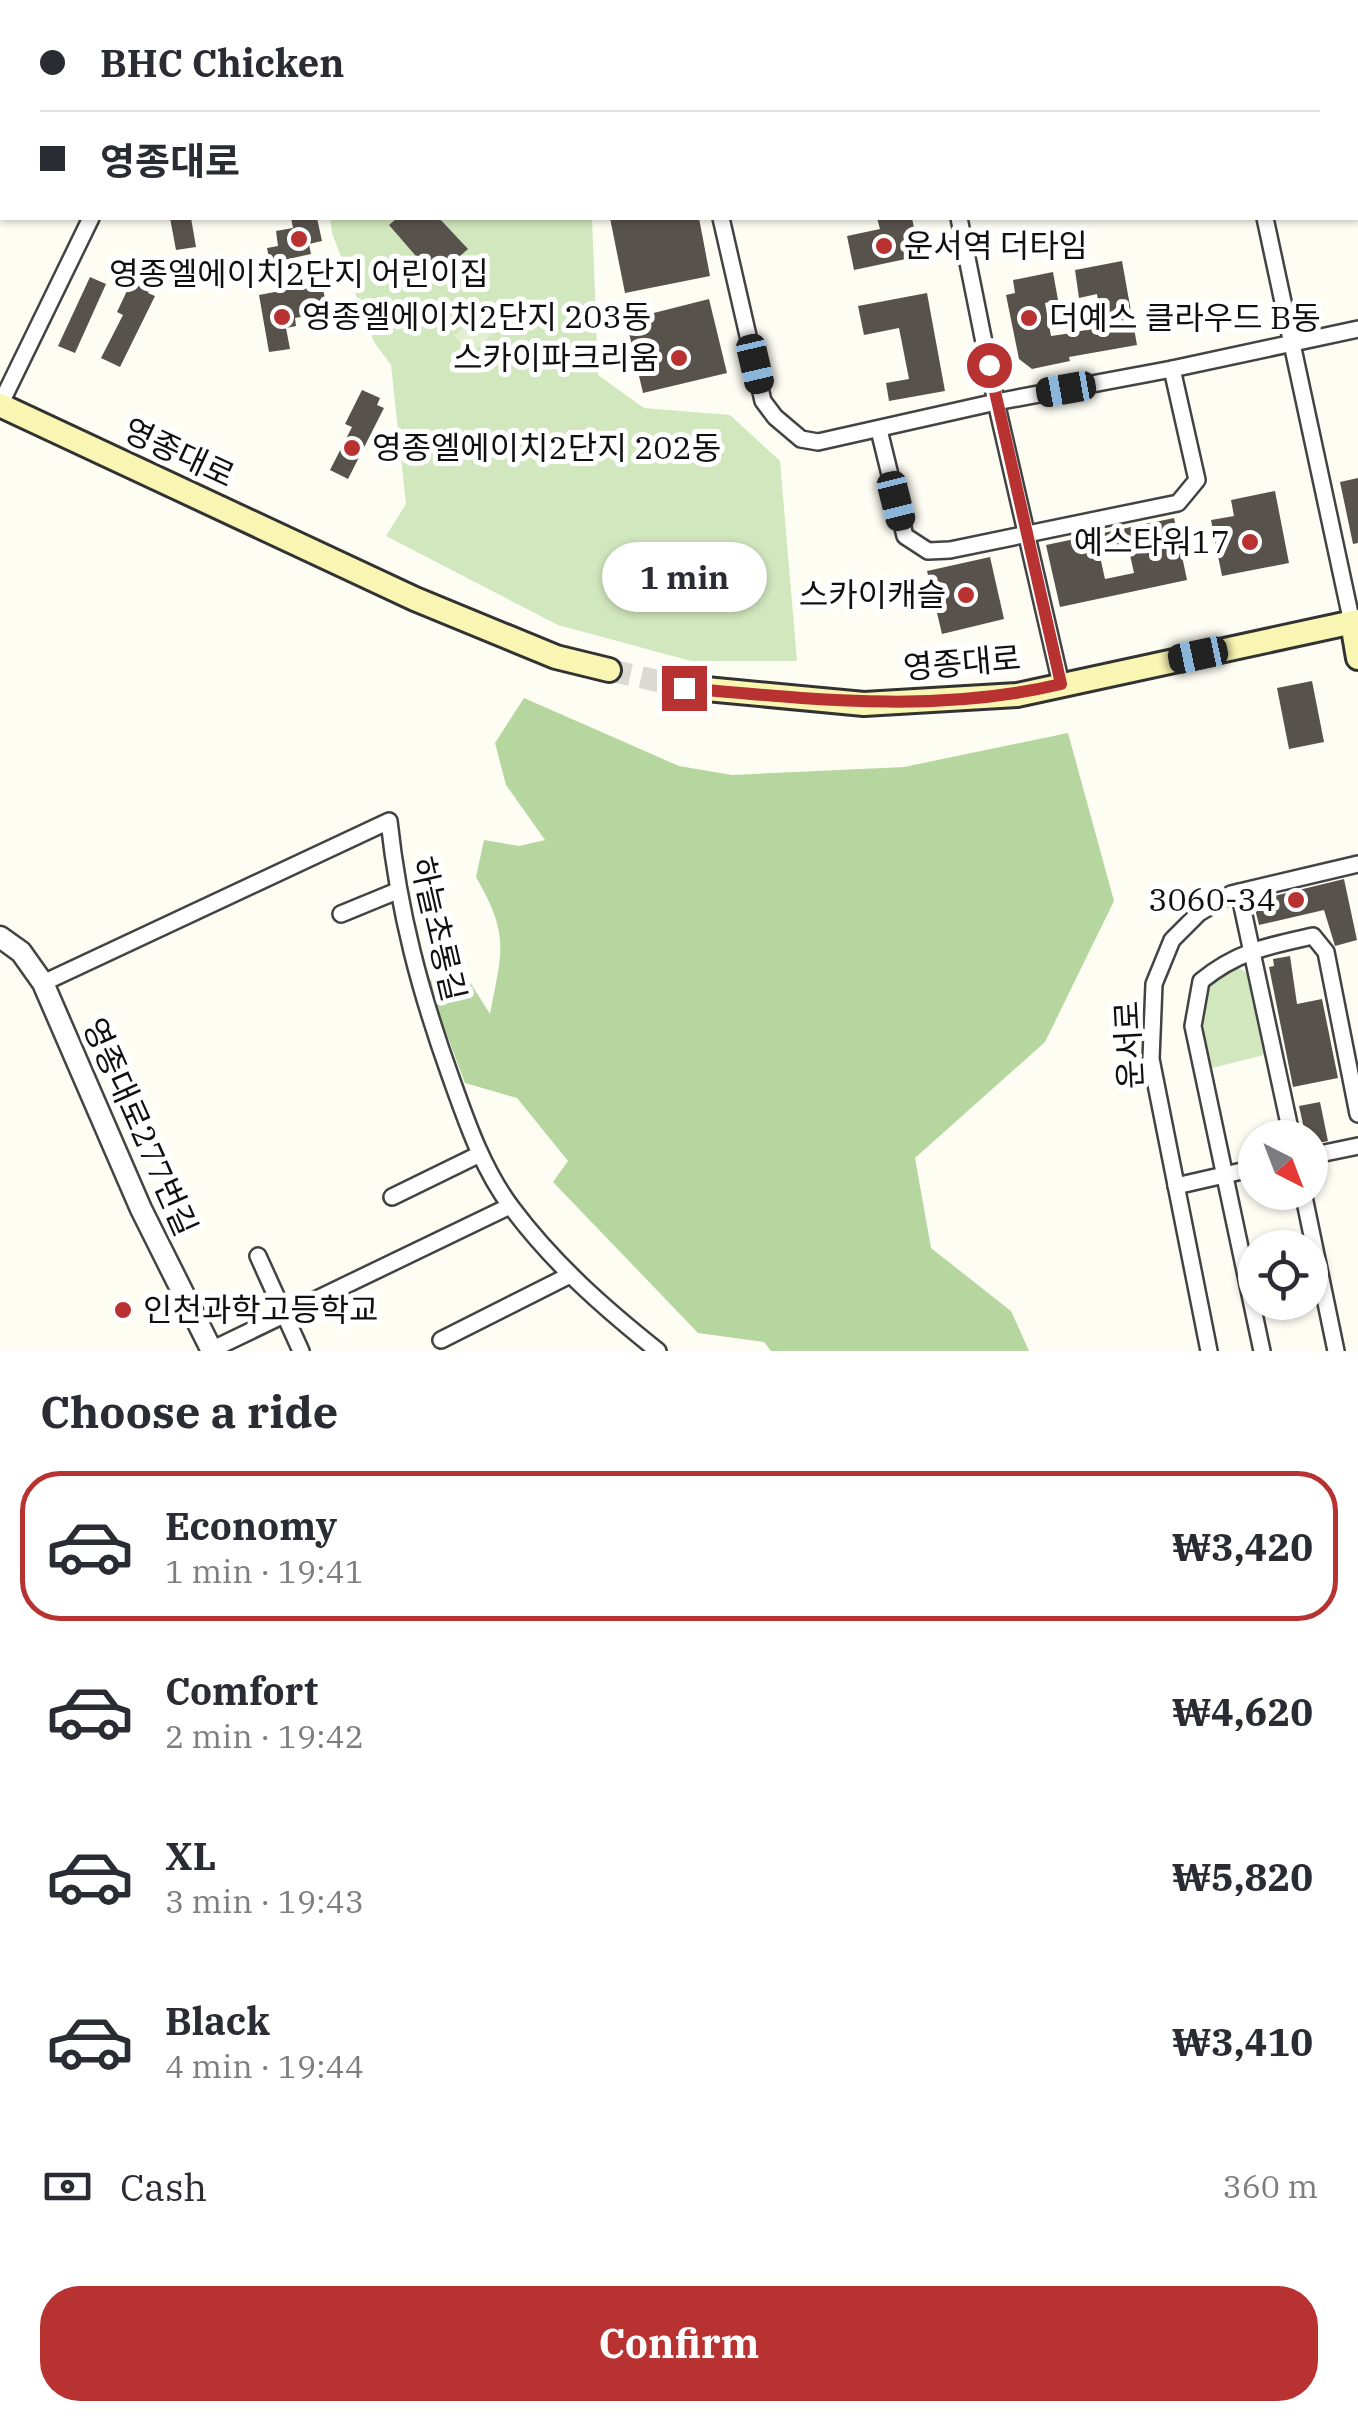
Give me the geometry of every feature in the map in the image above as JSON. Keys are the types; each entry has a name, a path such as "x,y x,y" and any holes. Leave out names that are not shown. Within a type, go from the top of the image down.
{"main road":[{"name":"영종대로","path":"0,405 415,599 556,657 608,670"},
{"name":"영종대로","path":"684,688 864,704 1017,695 1355,622"},
{"path":"1355,622 1358,658"}],"street":[{"path":"0,405 90,220"},
{"path":"721,220 763,401 801,439 818,442 1358,329"},
{"path":"960,220 996,402 1061,684"},
{"path":"1265,220 1355,622"},
{"path":"879,430 905,536 928,551 1026,535 1178,503 1189,493 1197,480 1172,370"},
{"name":"하늘초롱길","path":"43,984 389,821 396,891 421,993 480,1154 510,1206 568,1276 651,1349"},
{"name":"운서로","path":"1209,1351 1151,1060 1154,984 1172,940 1198,914 1239,892 1358,864"},
{"path":"340,914 396,891"},
{"path":"1239,892 1288,1120"},
{"path":"1262,1351 1194,1026 1200,980 1224,962 1250,950 1314,936 1326,952 1358,1114"},
{"name":"영종대로277번길","path":"0,937 21,952 43,984 141,1209 212,1350"},
{"path":"1328,1152 1358,1146"},
{"path":"392,1198 480,1154"},
{"path":"1176,1186 1238,1172"},
{"path":"212,1350 510,1206"},
{"path":"1307,1210 1336,1351"},
{"path":"258,1256 301,1351"},
{"path":"441,1340 568,1276"}],"green space":[{"path":"330,220 592,220 598,375 644,408 730,415 780,461 797,661 691,661 558,625 386,536 406,504 391,365 374,342"},
{"path":"487,305 504,323 471,354 454,336"},
{"path":"524,698 679,766 732,775 904,767 1068,733 1114,901 1045,1042 915,1158 931,1248 1011,1311 1029,1351 771,1351 764,1342 698,1333 553,1182 568,1161 517,1098 465,1083 427,982 461,968 490,1014 500,944 494,914 476,877 484,840 519,846 545,840 506,785 495,743"},
{"path":"1235,966 1246,972 1264,1055 1212,1068 1202,1010 1210,986"}],"building":[{"path":"170,220 191,220 196,247 176,250"},
{"name":"영종엘에이치2단지 어린이집","path":"291,220 317,220 322,241 309,244 311,254 270,263 267,248 278,246 276,231 293,228"},
{"path":"395,220 441,220 468,249 435,278 389,225"},
{"path":"610,220 699,220 710,276 625,293"},
{"name":"운서역 더타임","path":"878,220 912,220 920,256 854,270 847,236 880,229"},
{"path":"1122,261 1137,345 1069,357 1070,361 1032,369 1019,359 1006,295 1015,293 1013,280 1053,272 1058,300 1045,303 1051,336 1065,334 1102,327 1097,294 1079,298 1075,270"},
{"path":"90,277 106,284 75,353 58,346"},
{"path":"133,278 151,287 148,293 155,296 120,367 101,358 123,315 117,312"},
{"name":"영종엘에이치2단지 203동","path":"322,283 326,304 304,308 306,316 295,318 296,326 286,328 290,349 269,352 259,295"},
{"path":"927,293 945,391 889,401 886,383 909,379 899,328 864,335 858,306"},
{"name":"스카이파크리움","path":"709,299 727,373 643,393 626,320"},
{"name":"영종엘에이치2단지 202동","path":"362,390 380,398 377,405 384,408 348,479 330,470 352,427 345,424"},
{"path":"1358,478 1358,543 1353,544 1340,482"},
{"name":"예스타워17","path":"1275,491 1289,563 1222,576 1211,520 1234,516 1231,500"},
{"path":"1174,518 1187,580 1060,607 1046,545","holes":["1128,546 1134,573 1105,579 1099,552"]},
{"name":"스카이캐슬","path":"990,557 1004,619 942,634 927,571"},
{"path":"1312,681 1324,742 1289,749 1277,688"},
{"path":"1344,879 1357,940 1335,946 1324,910 1259,925 1255,909 1258,900"},
{"path":"1290,956 1297,1004 1322,999 1338,1078 1293,1087 1269,967 1274,966 1273,959"},
{"path":"1320,1102 1324,1120 1302,1120 1299,1106"}],"tunnel":[{"path":"609,670 685,687"}],"place":[{"name":"영종엘에이치2단지 어린이집","path":"299,239"},
{"name":"운서역 더타임","path":"884,246"},
{"name":"영종엘에이치2단지 203동","path":"282,317"},
{"name":"더예스 클라우드 B동","path":"1029,318"},
{"name":"스카이파크리움","path":"679,358"},
{"name":"영종엘에이치2단지 202동","path":"352,448"},
{"name":"예스타워17","path":"1250,542"},
{"name":"스카이캐슬","path":"966,595"},
{"name":"3060-34","path":"1296,900"},
{"name":"인천과학고등학교","path":"123,1310"}],"route":[{"path":"684,688 864,704 1017,695 1061,684 989,365"}]}
